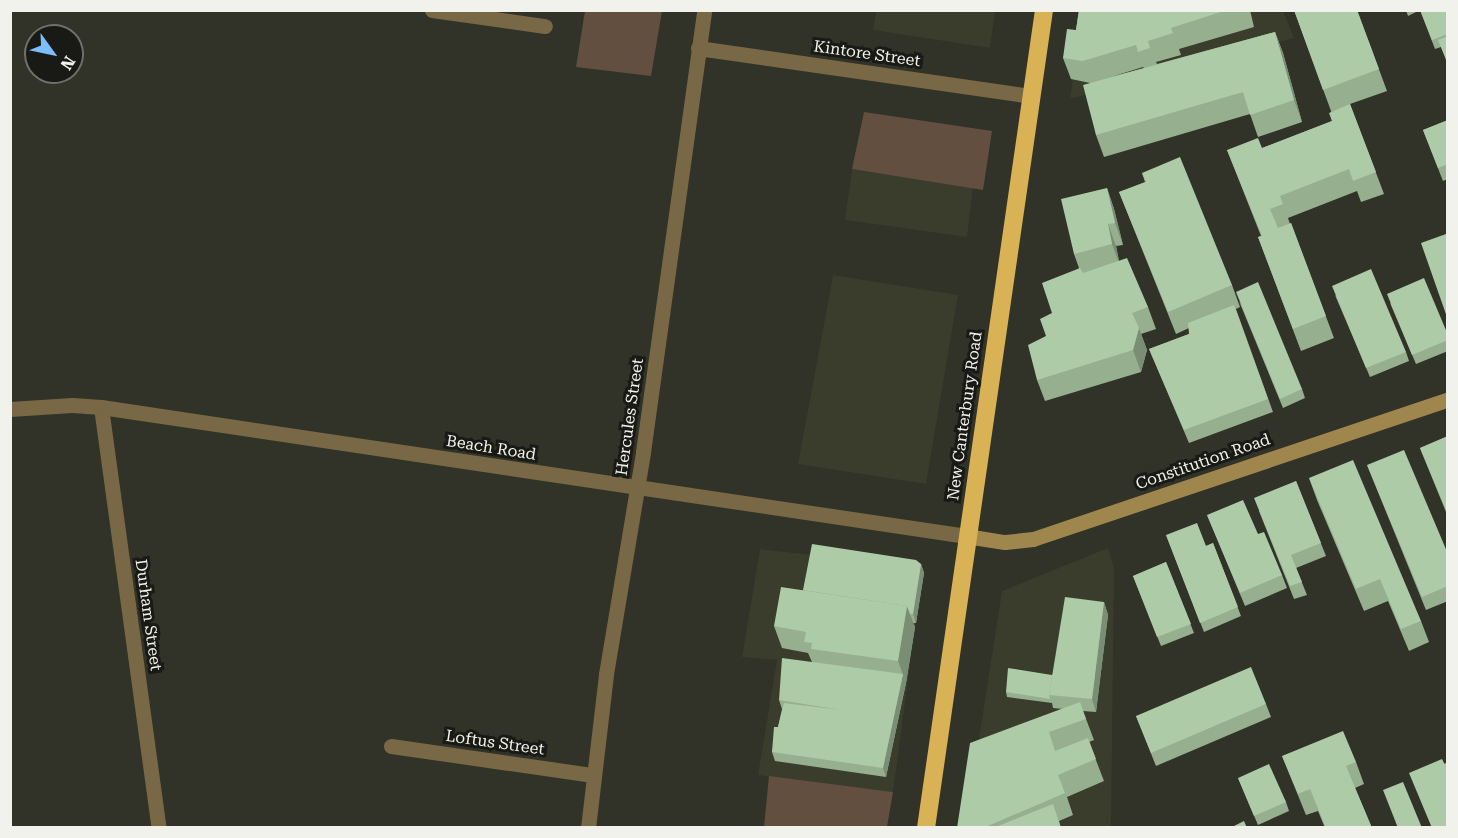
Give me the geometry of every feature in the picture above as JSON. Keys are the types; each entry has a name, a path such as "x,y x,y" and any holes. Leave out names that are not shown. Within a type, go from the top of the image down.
{"highway":[{"name":"New Canterbury Road","path":"926,828 966,536 1044,10"}],"street":[{"path":"432,10 545,26"},
{"name":"Hercules Street","path":"588,828 593,775 638,488 704,10"},
{"name":"Kintore Street","path":"698,48 1032,96"},
{"name":"Constitution Road","path":"966,536 1005,542 1033,539 1448,399"},
{"name":"Beach Road","path":"10,410 101,407 966,536"},
{"name":"Durham Street","path":"101,407 159,828"},
{"name":"Loftus Street","path":"392,746 593,775"}],"shaded area":[{"path":"585,11 662,11 651,76 576,67"},
{"path":"876,11 995,11 990,48 873,30"},
{"path":"1082,11 1283,11 1294,38 1070,99"},
{"path":"864,112 992,131 983,190 852,169"},
{"path":"852,169 973,187 967,237 845,220"},
{"path":"833,275 958,295 926,484 798,464"},
{"path":"1108,548 1114,568 1111,827 965,828 1002,591"},
{"path":"760,549 923,568 893,792 758,775 777,660 742,657"},
{"path":"769,776 893,792 887,827 764,827"}],"building":[{"path":"1079,10 1227,10 1171,28 1173,33 1148,41 1150,48 1138,52 1136,45 1083,61 1063,58 1067,29 1076,30"},
{"path":"1294,10 1357,10 1379,69 1323,90"},
{"path":"1420,10 1448,10 1448,34 1432,40"},
{"path":"1275,32 1294,100 1250,115 1243,92 1096,135 1083,85"},
{"path":"1448,36 1448,64 1438,40"},
{"path":"1350,104 1376,172 1353,181 1349,169 1280,196 1283,204 1270,209 1278,228 1291,223 1326,316 1293,329 1258,237 1262,236 1227,150 1258,138 1262,148 1332,121 1329,113"},
{"path":"1448,120 1448,164 1438,168 1423,130"},
{"path":"1180,157 1232,285 1168,312 1119,192 1146,182 1142,173"},
{"path":"1107,188 1115,223 1108,224 1112,244 1074,254 1061,199"},
{"path":"1446,234 1448,240 1448,320 1421,243"},
{"path":"1127,258 1148,307 1132,313 1139,328 1133,350 1037,380 1028,345 1046,336 1040,319 1052,313 1042,283 1080,268 1083,273"},
{"path":"1371,269 1406,352 1366,368 1332,286"},
{"path":"1424,278 1448,335 1448,340 1412,355 1387,294"},
{"path":"1258,282 1302,389 1280,399 1236,292"},
{"path":"1234,305 1268,399 1184,430 1149,349 1189,334 1188,323"},
{"path":"1448,436 1448,515 1420,448"},
{"path":"1404,450 1448,554 1448,586 1422,597 1367,465"},
{"path":"1353,460 1421,621 1401,629 1380,579 1356,589 1309,478"},
{"path":"1296,481 1321,543 1291,555 1302,582 1290,586 1254,498"},
{"path":"1243,500 1258,534 1264,532 1282,575 1240,593 1207,515"},
{"path":"1197,523 1206,546 1213,543 1238,607 1200,623 1166,535"},
{"path":"812,544 916,560 921,564 913,614 910,614 907,606 803,590"},
{"path":"1166,562 1191,624 1157,637 1133,576"},
{"path":"781,587 907,606 898,661 811,649 812,643 804,642 806,632 774,626"},
{"path":"1065,597 1104,602 1092,699 1049,695"},
{"path":"782,658 903,674 883,768 772,752 774,727 778,727 784,703 841,710 779,700"},
{"path":"1251,667 1266,704 1151,753 1136,716"},
{"path":"1008,668 1052,675 1050,699 1006,692"},
{"path":"1080,702 1086,719 1049,732 1055,751 1088,738 1096,759 1058,775 1065,793 983,828 957,828 970,743"},
{"path":"1343,731 1356,762 1346,766 1372,828 1326,828 1310,789 1298,794 1282,756"},
{"path":"1442,759 1448,771 1448,828 1432,828 1409,773"},
{"path":"1269,764 1286,802 1254,816 1238,778"},
{"path":"1403,782 1422,828 1398,828 1383,790"},
{"path":"1053,804 1061,828 993,828"},
{"path":"1244,821 1247,828 1230,828"}]}
